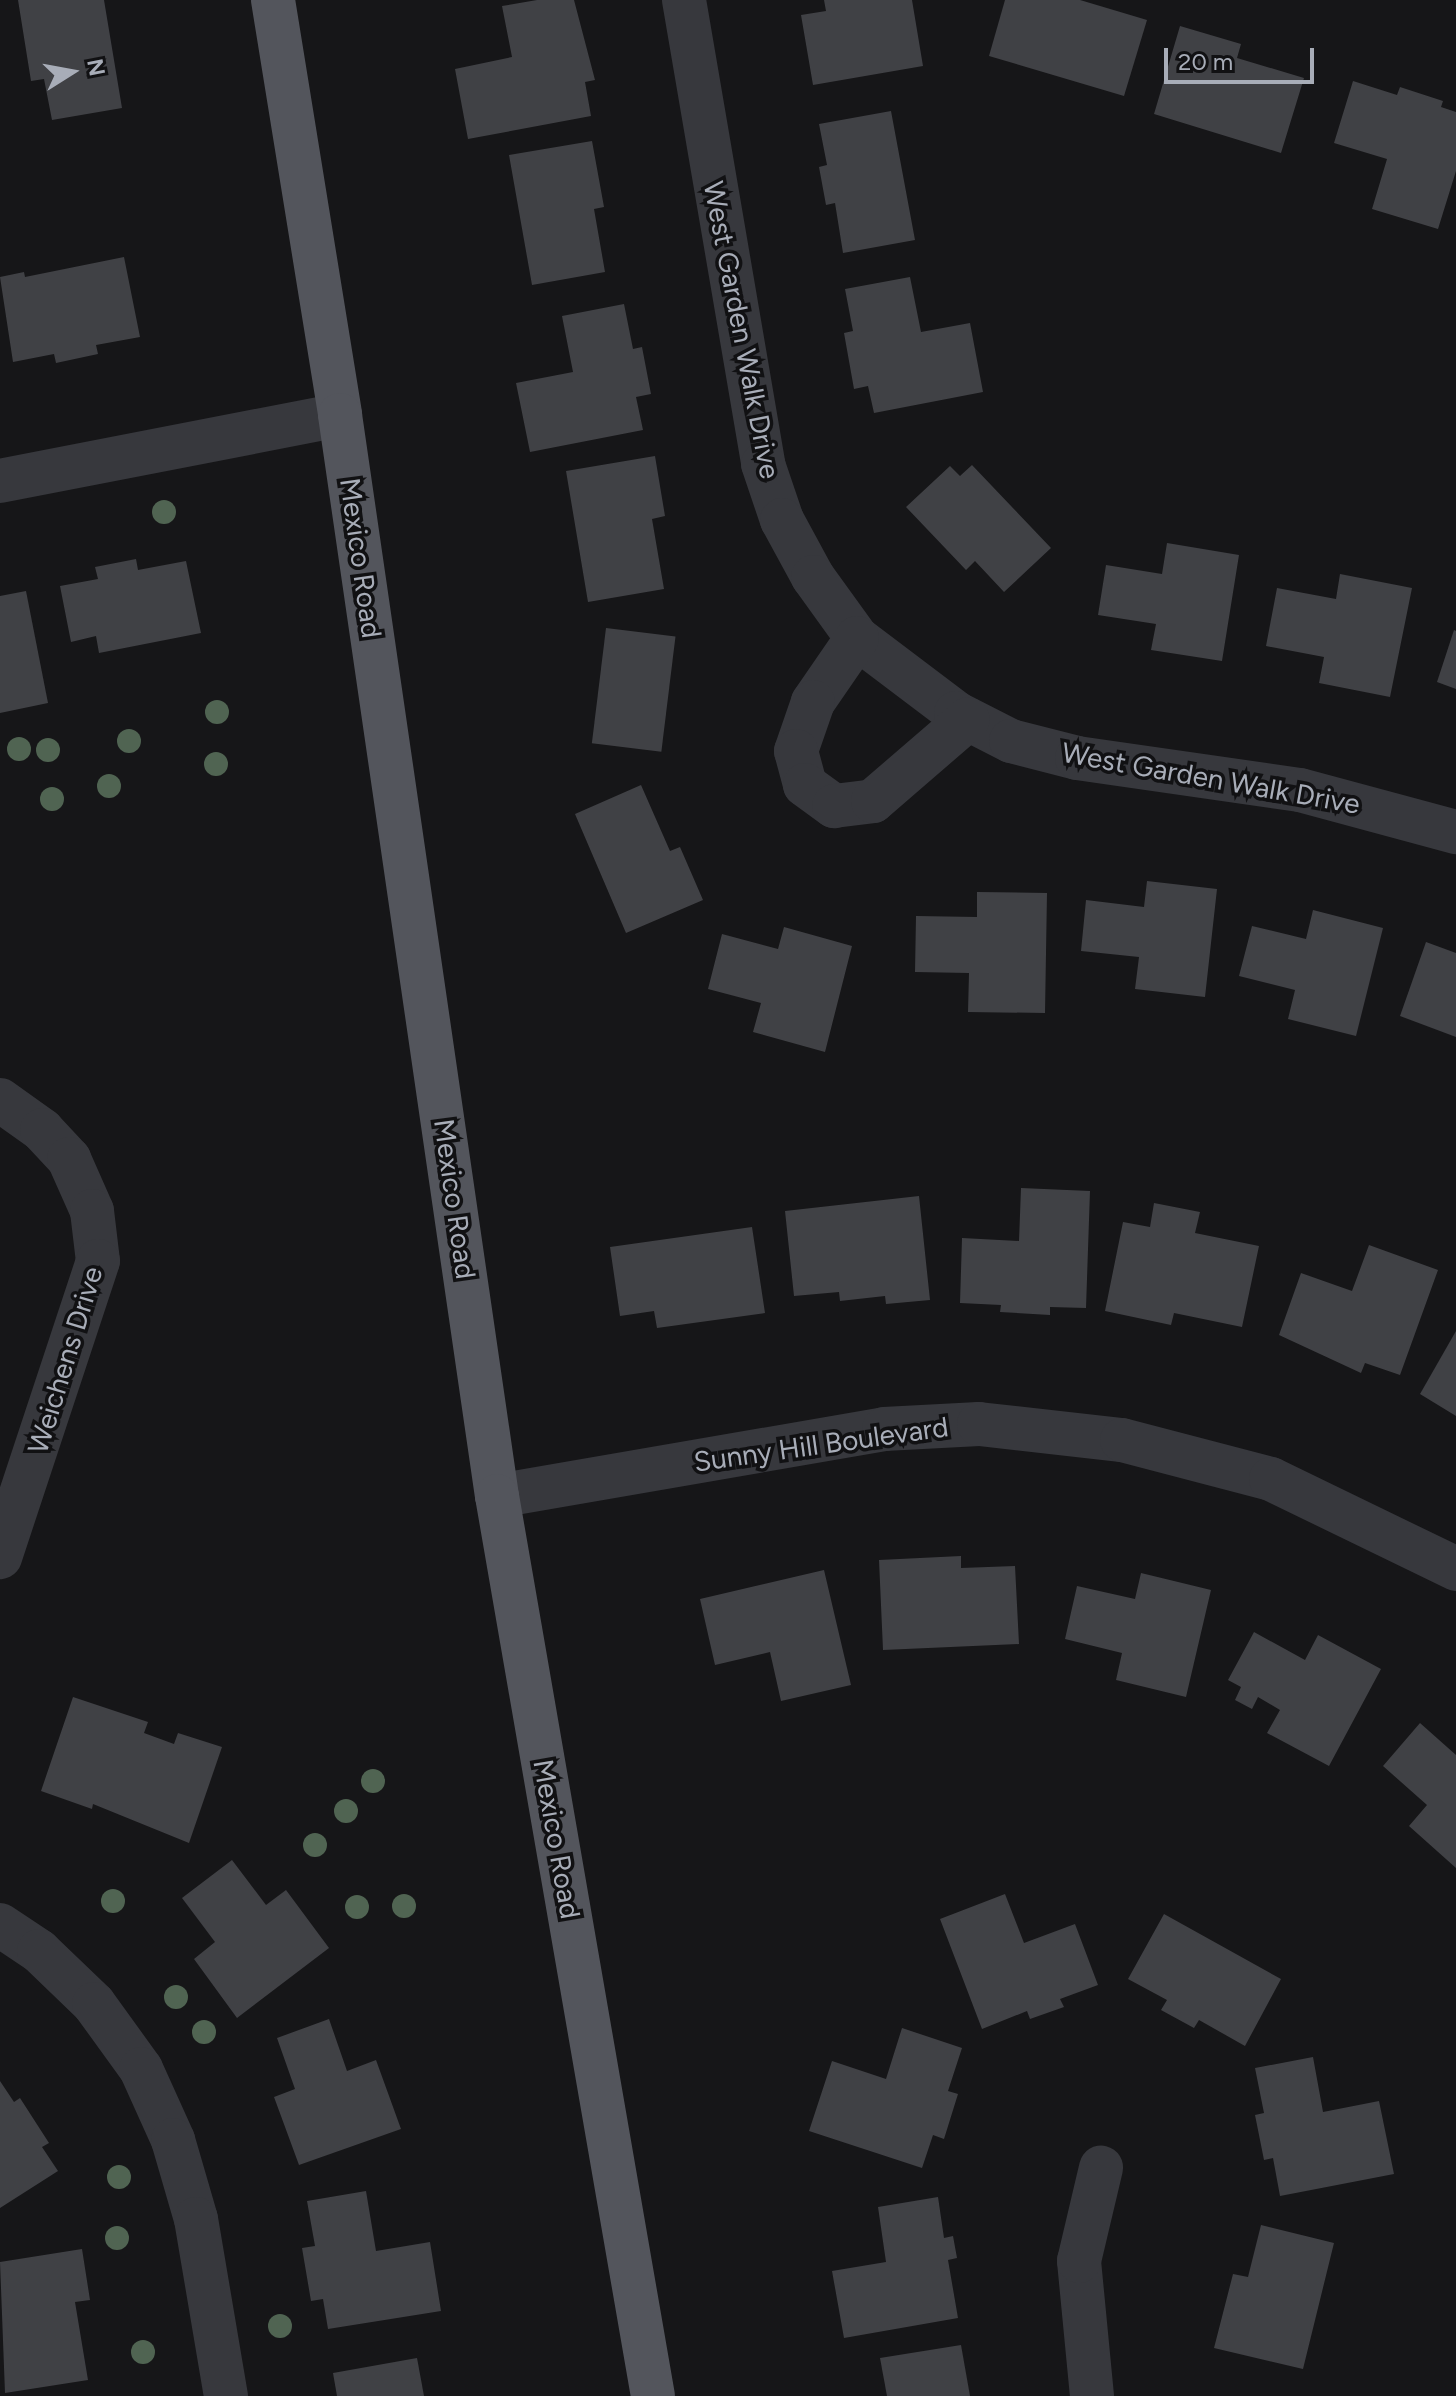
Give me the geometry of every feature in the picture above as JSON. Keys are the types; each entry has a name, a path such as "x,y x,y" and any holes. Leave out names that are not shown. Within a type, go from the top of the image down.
{"main road":[{"name":"Mexico Road","path":"273,0 340,415 497,1496 653,2396"}],"street":[{"name":"West Garden Walk Drive","path":"684,0 763,464 782,520 813,577 857,638 968,719 1011,741 1077,758 1300,790 1456,832"},
{"path":"0,481 340,415"},
{"path":"857,638 813,702 796,751 805,785 834,806 873,801 968,719"},
{"name":"Weichens Drive","path":"0,1100 42,1130 69,1159 92,1211 98,1261 0,1557"},
{"name":"Sunny Hill Boulevard","path":"497,1496 869,1431 979,1424 1122,1440 1271,1479 1456,1569"},
{"path":"0,1925 39,1951 94,2004 141,2069 173,2140 196,2219 226,2396"},
{"path":"1092,2396 1079,2261 1101,2168"}],"building":[{"path":"18,0 104,0 122,108 52,120 44,79 31,81"},
{"path":"537,0 574,0 595,80 585,82 591,116 468,139 455,69 512,57 502,6"},
{"path":"824,0 912,0 923,66 813,85 801,15 826,11"},
{"path":"1005,0 1080,0 1147,20 1124,96 989,56"},
{"path":"1180,26 1241,44 1237,58 1304,78 1281,153 1154,114"},
{"path":"1353,81 1397,95 1400,87 1443,101 1441,107 1456,112 1456,171 1438,229 1372,209 1387,159 1334,143"},
{"path":"891,111 915,240 843,253 835,203 826,205 819,167 827,165 819,124"},
{"path":"592,141 604,207 594,209 605,272 532,285 509,155"},
{"path":"124,257 140,337 96,345 98,354 56,363 54,354 13,362 0,277 24,272 25,277"},
{"path":"910,277 921,332 970,323 983,392 874,413 868,386 854,389 844,333 853,331 845,289"},
{"path":"624,304 633,349 642,347 651,394 636,397 643,430 530,452 516,383 573,372 562,316"},
{"path":"655,456 665,516 652,519 664,589 588,602 566,471"},
{"path":"972,465 1051,548 1004,592 975,561 966,570 906,507 950,466 960,476"},
{"path":"1167,543 1239,555 1222,661 1151,650 1156,624 1098,615 1106,565 1162,574"},
{"path":"136,559 138,570 186,561 201,633 99,653 96,636 71,642 60,586 98,579 95,567"},
{"path":"1340,574 1412,588 1390,697 1319,683 1324,657 1266,646 1277,588 1336,599"},
{"path":"26,591 48,703 0,713 0,596"},
{"path":"606,628 675,637 661,752 592,743"},
{"path":"1456,631 1456,689 1437,682"},
{"path":"641,785 670,851 680,847 703,900 626,933 575,814"},
{"path":"1147,881 1217,889 1205,997 1135,989 1139,957 1081,951 1086,900 1144,907"},
{"path":"977,892 1047,893 1045,1013 968,1012 969,973 915,972 916,916 977,917"},
{"path":"1313,910 1383,928 1356,1036 1288,1019 1295,990 1239,976 1252,926 1306,939"},
{"path":"784,927 852,946 825,1052 753,1032 761,1003 708,989 722,934 778,949"},
{"path":"1426,942 1456,953 1456,1037 1400,1016"},
{"path":"1021,1188 1090,1191 1086,1308 1050,1307 1050,1315 1000,1312 1001,1305 960,1303 962,1238 1019,1241"},
{"path":"919,1196 930,1300 886,1304 885,1296 840,1301 839,1292 794,1296 785,1211"},
{"path":"1154,1203 1200,1212 1195,1233 1259,1246 1242,1327 1174,1313 1171,1325 1105,1311 1123,1222 1150,1227"},
{"path":"752,1227 765,1313 657,1328 654,1311 620,1316 610,1247"},
{"path":"1369,1245 1438,1270 1400,1375 1365,1363 1361,1373 1279,1335 1301,1273 1352,1291"},
{"path":"1456,1331 1456,1416 1420,1394"},
{"path":"961,1556 961,1568 1015,1566 1019,1644 883,1650 879,1560"},
{"path":"824,1570 851,1685 781,1701 770,1652 715,1665 700,1599"},
{"path":"1141,1573 1211,1590 1186,1697 1116,1680 1122,1653 1065,1639 1077,1586 1135,1599"},
{"path":"1254,1632 1305,1660 1318,1635 1381,1669 1329,1766 1267,1733 1280,1710 1258,1697 1252,1709 1235,1700 1241,1687 1228,1680"},
{"path":"73,1697 148,1722 144,1733 174,1744 178,1733 222,1747 189,1843 93,1804 92,1809 41,1791"},
{"path":"1420,1723 1456,1755 1456,1868 1409,1826 1427,1805 1383,1766"},
{"path":"232,1860 266,1905 286,1890 329,1948 237,2018 194,1959 215,1942 182,1898"},
{"path":"1005,1894 1024,1943 1075,1924 1098,1985 1060,1999 1064,2007 1030,2019 1027,2011 982,2029 940,1919"},
{"path":"1164,1914 1281,1979 1245,2046 1199,2020 1194,2028 1161,2010 1167,2000 1128,1979"},
{"path":"329,2019 347,2071 376,2060 401,2129 299,2165 274,2097 295,2089 277,2038"},
{"path":"902,2028 962,2048 948,2091 958,2094 944,2139 933,2135 922,2168 809,2131 832,2061 886,2079"},
{"path":"1313,2057 1323,2112 1379,2101 1394,2174 1280,2196 1273,2158 1264,2160 1255,2115 1264,2113 1255,2068"},
{"path":"0,2081 14,2102 20,2098 49,2143 42,2147 58,2171 0,2208"},
{"path":"366,2191 376,2251 430,2242 441,2311 328,2329 323,2299 311,2301 302,2248 315,2246 307,2201"},
{"path":"938,2197 944,2238 953,2236 957,2258 948,2260 958,2318 844,2338 832,2271 886,2262 878,2207"},
{"path":"1261,2225 1334,2243 1303,2369 1214,2348 1233,2274 1248,2277"},
{"path":"82,2249 90,2300 75,2302 88,2380 5,2393 0,2262"},
{"path":"961,2345 970,2396 887,2396 880,2358"},
{"path":"417,2358 424,2396 337,2396 333,2373"}]}
